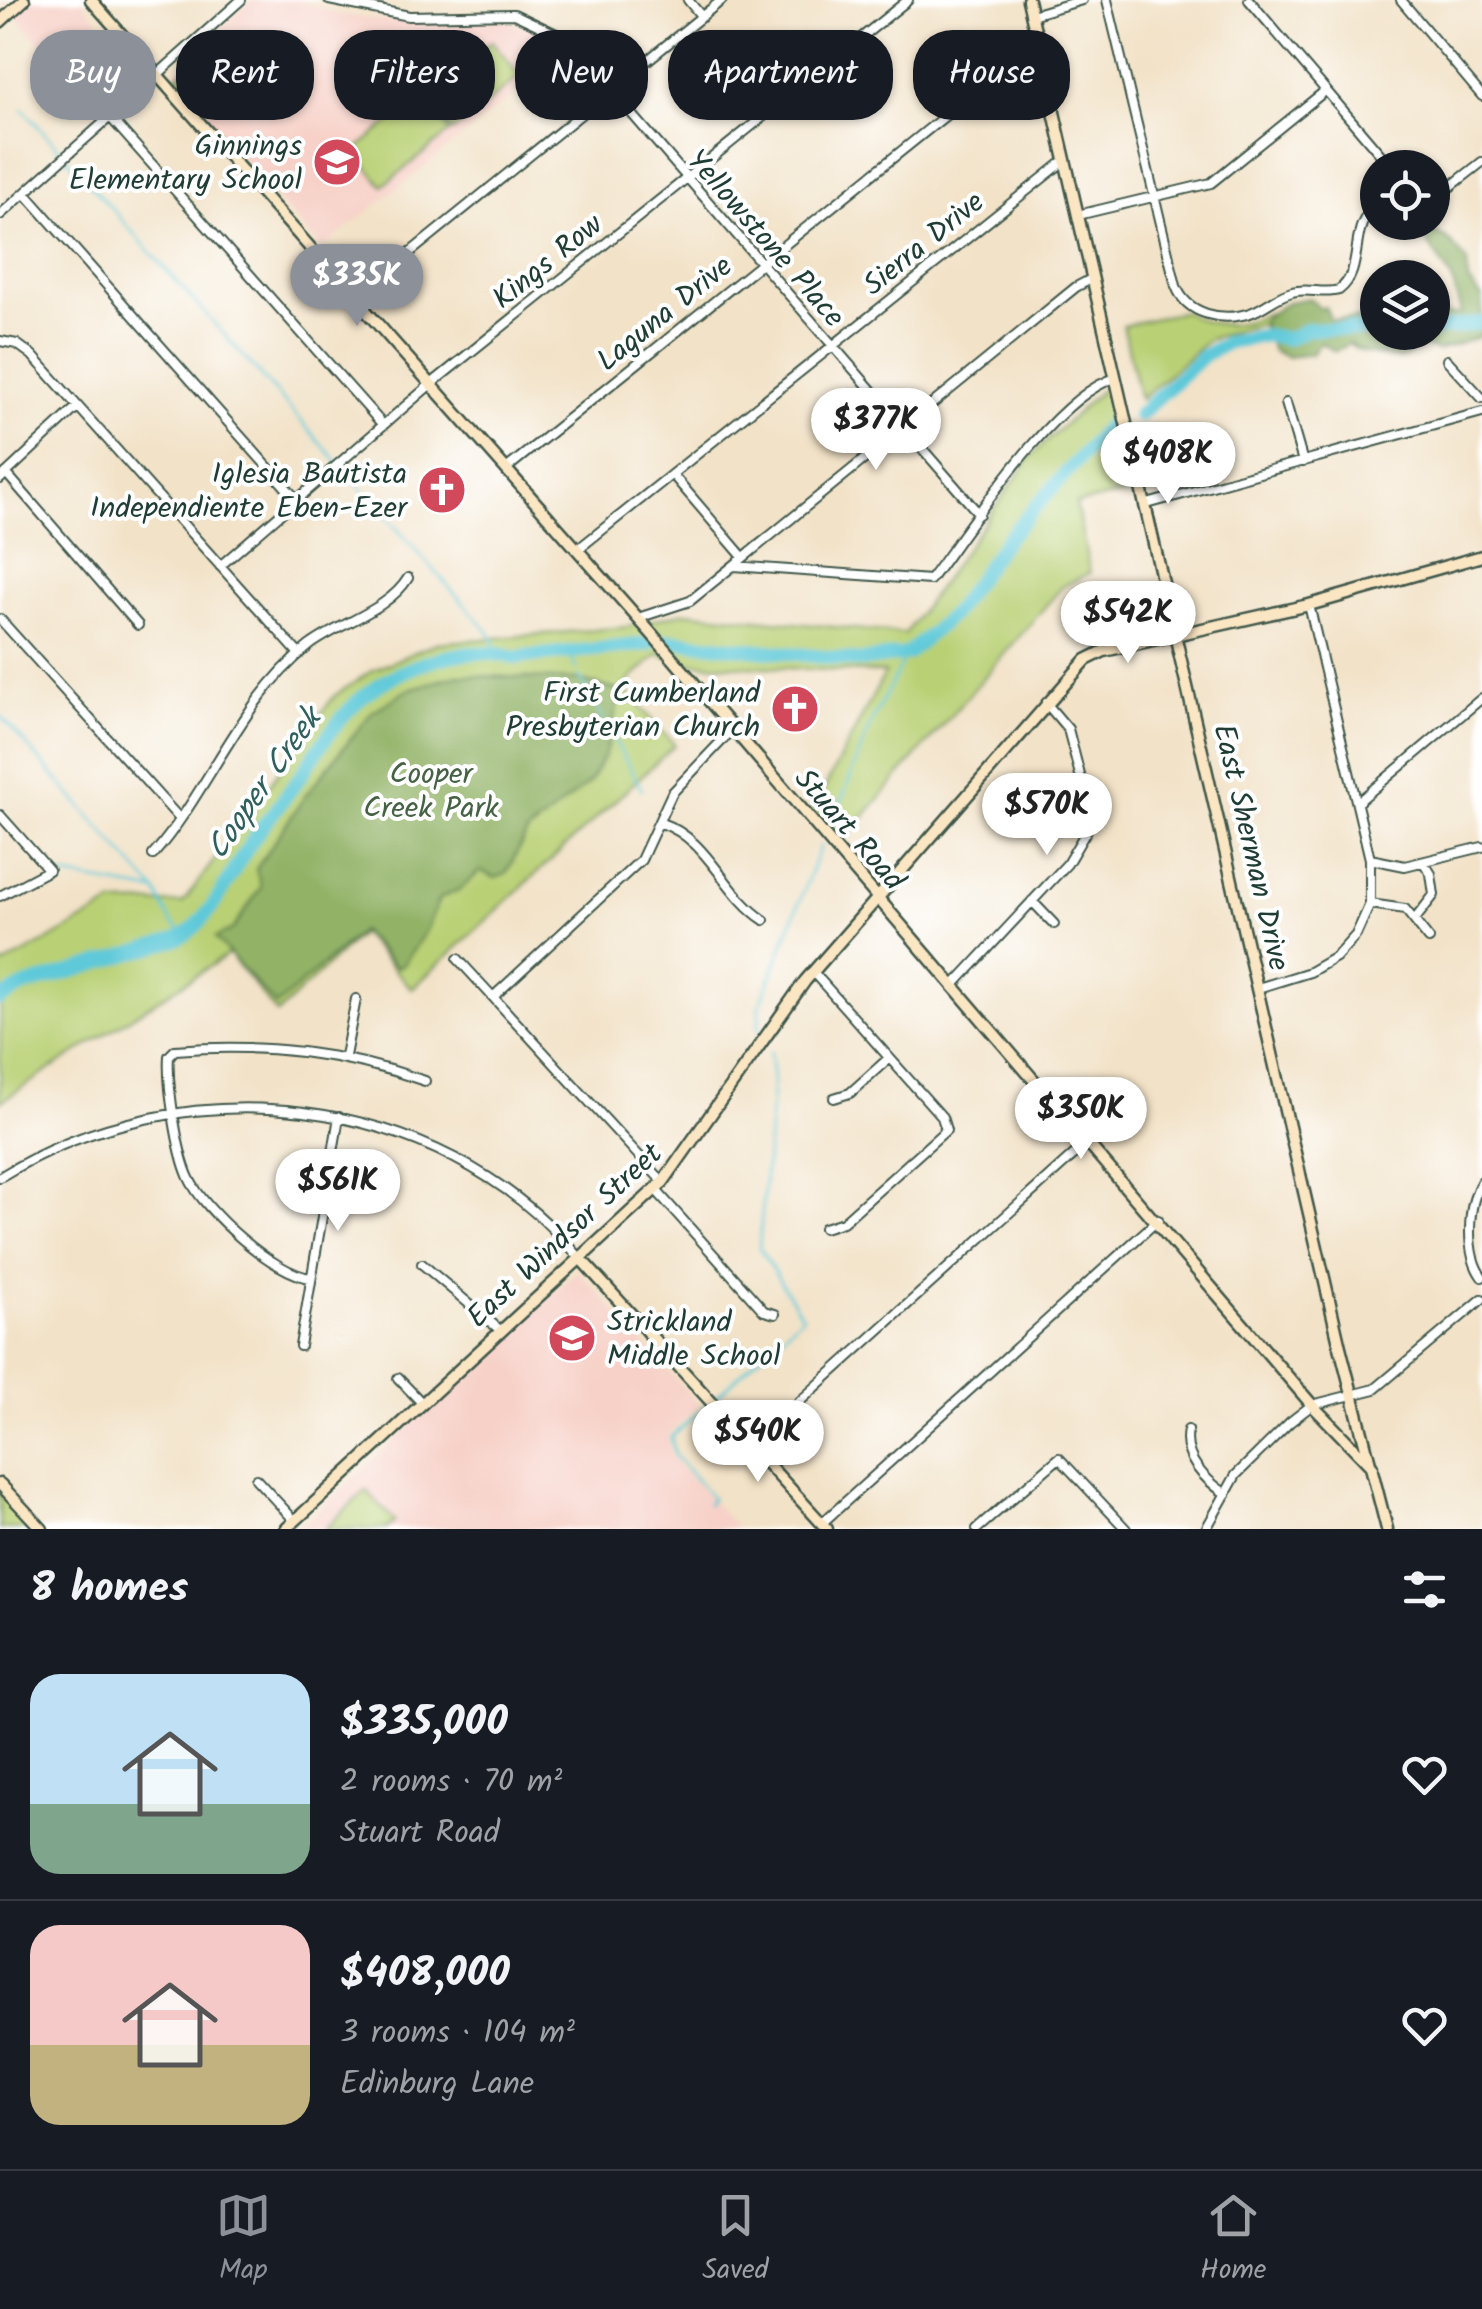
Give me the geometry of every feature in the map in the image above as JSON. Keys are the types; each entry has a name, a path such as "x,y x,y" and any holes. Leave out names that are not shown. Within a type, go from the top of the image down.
{"street":[{"path":"0,22 24,0"},
{"name":"Stuart Road","path":"92,0 638,618 1158,1220 1312,1405 1372,1466"},
{"path":"158,76 241,0"},
{"name":"Yellowstone Place","path":"328,0 409,16 502,14 530,18 552,30"},
{"path":"688,0 702,18"},
{"path":"648,61 722,0"},
{"name":"Kings Row","path":"220,566 431,384 908,0"},
{"name":"East Sherman Drive","path":"1028,0 1035,30"},
{"path":"1032,15 1082,0"},
{"path":"1108,0 1179,294 1199,312 1229,318 1295,291 1334,292 1342,288 1353,270 1360,230"},
{"path":"1249,0 1376,150"},
{"path":"1400,0 1482,96"},
{"path":"1078,216 1211,183 1325,91"},
{"path":"0,214 109,120"},
{"path":"113,120 382,426"},
{"path":"355,297 574,120"},
{"name":"Yellowstone Place","path":"636,120 979,514"},
{"name":"Laguna Drive","path":"506,469 940,120"},
{"name":"East Sherman Drive","path":"1055,120 1353,1398 1387,1529"},
{"name":"Sierra Drive","path":"577,550 1064,161"},
{"path":"1450,187 1482,162"},
{"path":"25,193 297,500"},
{"path":"638,618 690,600 1076,287 1094,278"},
{"path":"4,342 32,355 299,654"},
{"path":"1447,360 1482,398"},
{"path":"732,566 930,580 1028,450 1098,384 1116,378"},
{"path":"1286,403 1302,462"},
{"path":"78,407 3,476 138,624"},
{"path":"1147,504 1482,412"},
{"path":"672,474 743,556"},
{"name":"East Windsor Street","path":"290,1525 659,1186 813,972 875,896 1086,660 1104,650 1309,604 1482,556"},
{"path":"153,856 258,703 299,654 354,616 398,595 408,578"},
{"path":"1258,988 1310,972 1336,957 1356,935 1370,904 1370,859 1309,604"},
{"path":"0,619 180,818"},
{"path":"1358,802 1482,698"},
{"path":"953,986 1067,864 1087,830 1086,798 1068,729 1046,703"},
{"path":"492,997 641,860 672,793 732,730"},
{"path":"0,814 49,870 0,896"},
{"path":"661,822 687,836 742,904 764,920"},
{"path":"1370,859 1405,866 1482,847"},
{"path":"1416,918 1434,895 1431,874 1424,863"},
{"path":"1032,901 1054,924"},
{"path":"1370,904 1405,909 1429,938"},
{"path":"458,960 764,1311 775,1314"},
{"path":"813,972 942,1118 946,1130 843,1222 824,1228"},
{"path":"345,1056 356,999"},
{"path":"311,1278 290,1274 258,1255 191,1183 168,1063 175,1050 283,1047 345,1056 426,1080"},
{"path":"834,1098 850,1093 889,1058"},
{"path":"0,1177 90,1132 176,1112 264,1108 339,1117 387,1130 464,1166 554,1230 824,1526 1158,1220"},
{"path":"300,1346 339,1117"},
{"path":"749,1446 1089,1141"},
{"path":"1482,1181 1475,1194 1470,1256 1482,1277"},
{"path":"422,1264 500,1330"},
{"path":"1206,1529 1249,1458 1312,1405 1374,1390 1482,1300"},
{"path":"398,1378 422,1403"},
{"path":"1188,1430 1185,1444 1191,1460 1226,1494"},
{"path":"982,1528 1060,1458 1126,1529"},
{"path":"256,1480 290,1525"},
{"path":"0,1484 42,1529"}],"shaded area":[{"path":"33,0 81,0 107,30 30,31 16,15"},
{"path":"252,0 299,0 338,14 388,21 507,21 532,30 515,30 515,94 495,110 495,30 334,30 334,120 482,120 321,249 208,120 314,120 314,30 220,30"},
{"name":"Strickland Middle School","path":"578,1270 699,1405 668,1435 671,1457 738,1529 299,1529"}],"green space":[{"path":"495,45 515,70 515,80 495,97"},
{"path":"393,120 440,120 450,132 383,186 354,151"},
{"path":"444,120 466,120 453,131"},
{"path":"1426,240 1448,240 1467,261 1468,281 1482,297 1482,336 1450,347 1450,314 1461,314 1450,276 1450,260 1439,260"},
{"path":"1310,298 1320,309 1325,307 1331,320 1360,319 1360,350 1418,350 1399,359 1366,353 1354,348 1349,344 1335,351 1320,343 1312,354 1287,357 1273,351 1262,326 1264,318 1288,302"},
{"path":"1184,311 1215,323 1236,324 1268,313 1271,321 1209,339 1140,400 1123,326"},
{"name":"Cooper Creek Park","path":"1108,389 1132,492 1076,504 1090,573 1063,586 841,843 813,810 885,673 683,663 658,654 623,687 675,745 412,989 361,933 277,1014 229,954 0,1102 0,967 113,904 183,903 334,696 373,670 436,643 626,627 685,612 905,634 1033,454 1100,391"},
{"path":"458,675 577,680 621,691 605,754 590,782 527,833 506,874 495,878 480,871 461,889 439,899 426,931 403,965 396,967 361,931 276,1006 215,938 233,929 261,887 256,869 305,796 372,712 409,689"},
{"path":"366,1490 395,1521 387,1529 325,1529"},
{"path":"0,1491 35,1529 0,1529"}],"waterway":[{"path":"23,109 490,633 498,651"},
{"name":"Cooper Creek","path":"1450,327 1482,323"},
{"name":"Cooper Creek","path":"1139,415 1203,356 1228,342 1267,335 1288,339 1308,329 1360,330"},
{"name":"Cooper Creek","path":"668,640 860,661 907,654 953,614 1003,543 1112,422"},
{"name":"Cooper Creek","path":"0,999 25,986 187,934 207,914 250,843 333,728 364,696 403,672 425,663 471,654 514,658 649,644"},
{"path":"569,653 576,669"},
{"path":"830,831 870,725 907,654"},
{"path":"579,676 642,790"},
{"path":"0,715 156,891 172,923 186,936"},
{"path":"759,1032 759,1008 821,845"},
{"path":"61,875 153,891"},
{"path":"715,1398 802,1316 759,1248 773,1081 770,1052"},
{"path":"708,1504 712,1498 675,1456 671,1437 709,1403"}],"place":[{"name":"Ginnings Elementary School","path":"337,162"},
{"name":"Iglesia Bautista Independiente Eben-Ezer","path":"442,490"},
{"name":"First Cumberland Presbyterian Church","path":"795,709"},
{"name":"Strickland Middle School","path":"572,1338"}]}
